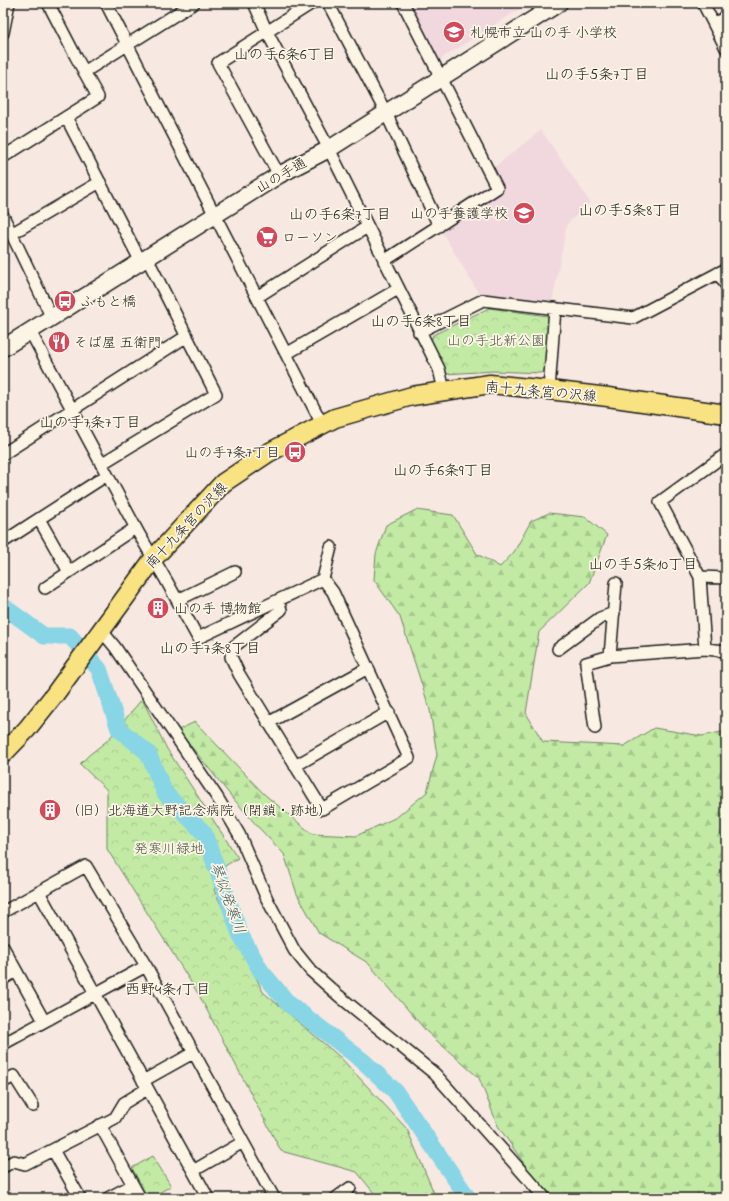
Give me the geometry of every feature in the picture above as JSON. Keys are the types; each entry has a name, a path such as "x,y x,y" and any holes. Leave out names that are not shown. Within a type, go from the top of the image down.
{"main road":[{"name":"山の手通","path":"3,348 279,175 329,149 559,3"},
{"name":"南十九条宮の沢線","path":"3,754 35,719 55,694 154,558 223,483 268,453 322,424 347,414 412,396 490,384 549,390 726,414"}],"street":[{"path":"3,33 9,3"},
{"path":"3,157 98,97 48,3"},
{"path":"106,3 322,424"},
{"path":"84,72 127,45 181,6 194,3"},
{"path":"254,3 267,32 329,149 439,370 444,390"},
{"path":"279,175 218,63 312,3"},
{"path":"328,3 386,113 439,226"},
{"path":"384,261 497,188 403,3"},
{"path":"703,3 726,48"},
{"path":"714,24 726,17"},
{"path":"66,118 100,182 187,336 216,394 101,464"},
{"path":"12,234 100,182"},
{"path":"3,216 52,318"},
{"path":"257,297 367,227"},
{"path":"419,332 483,300 633,318 722,271 726,285"},
{"path":"286,354 398,289"},
{"path":"549,390 556,308"},
{"path":"30,331 136,528 178,600 198,638 323,578 331,547"},
{"path":"3,454 187,336"},
{"path":"704,649 700,577 660,502 726,454"},
{"path":"3,542 107,475"},
{"path":"39,519 69,572"},
{"path":"45,588 136,528"},
{"path":"178,600 235,572"},
{"path":"700,577 726,578"},
{"path":"278,600 281,610 232,648 231,657 239,674 268,723 322,809 409,758 333,592 323,578"},
{"path":"610,656 616,583"},
{"path":"558,649 600,618 614,613"},
{"path":"96,637 114,647 217,797 239,834 267,899 294,950 311,971 339,996 434,1074 545,1198"},
{"path":"595,728 586,663 610,656 704,649 726,651"},
{"path":"268,723 368,668"},
{"path":"295,766 389,712"},
{"path":"3,912 86,866 146,966 274,1198"},
{"path":"38,892 208,1198"},
{"path":"3,947 44,1021"},
{"path":"3,1044 146,966"},
{"path":"3,979 16,971"},
{"path":"3,1168 14,1161 25,1164 115,1118 124,1103 145,1085 193,1053"},
{"path":"3,1082 14,1076 33,1106"},
{"path":"100,1126 140,1198"},
{"path":"193,1171 243,1142"},
{"path":"53,1150 80,1198"},
{"path":"108,1198 132,1185"}],"shaded area":[{"name":"札幌市立 山の手 小学校","path":"410,3 529,3 439,60"},
{"name":"山の手養護学校","path":"541,130 590,202 567,224 552,303 479,294 442,232 503,189 492,169"}],"green space":[{"name":"山の手北新公園","path":"489,308 548,316 550,318 545,369 541,373 493,371 445,374 430,343 433,335"},
{"path":"416,510 453,515 477,554 500,567 514,552 531,521 549,513 585,517 607,535 589,583 539,632 526,713 543,742 624,746 654,728 702,736 726,731 726,1198 554,1198 543,1191 498,1126 479,1078 427,1032 368,963 319,933 297,894 284,854 231,796 178,730 195,722 264,794 312,834 356,836 397,817 427,792 437,755 430,710 400,617 374,580 376,554 386,525"},
{"name":"発寒川緑地","path":"142,699 167,749 238,858 225,866 214,890 263,992 340,1057 407,1129 436,1198 378,1198 357,1172 281,1151 199,995 107,849 107,790 80,764 108,740"},
{"path":"153,1156 171,1186 148,1198 132,1168"}],"waterway":[{"name":"琴似発寒川","path":"3,606 44,636 70,636 99,669 119,729 148,753 165,793 204,833 240,934 261,971 288,1003 363,1061 395,1091 468,1198"}],"place":[{"name":"札幌市立 山の手 小学校","path":"454,32"},
{"name":"山の手養護学校","path":"524,213"},
{"name":"ローソン","path":"267,237"},
{"name":"ふもと橋","path":"65,301"},
{"name":"そば屋 五衛門","path":"59,342"},
{"name":"山の手7条7丁目","path":"295,452"},
{"name":"山の手 博物館","path":"158,608"},
{"name":"（旧）北海道大野記念病院（閉鎖・跡地）","path":"50,810"}],"district":[{"name":"山の手6条6丁目","path":"285,54"},
{"name":"山の手5条7丁目","path":"597,74"},
{"name":"山の手5条8丁目","path":"630,210"},
{"name":"山の手6条7丁目","path":"340,214"},
{"name":"山の手6条8丁目","path":"421,321"},
{"name":"山の手7条7丁目","path":"90,422"},
{"name":"山の手6条9丁目","path":"443,470"},
{"name":"山の手5条10丁目","path":"643,564"},
{"name":"山の手7条8丁目","path":"210,648"},
{"name":"西野4条1丁目","path":"168,989"}]}
